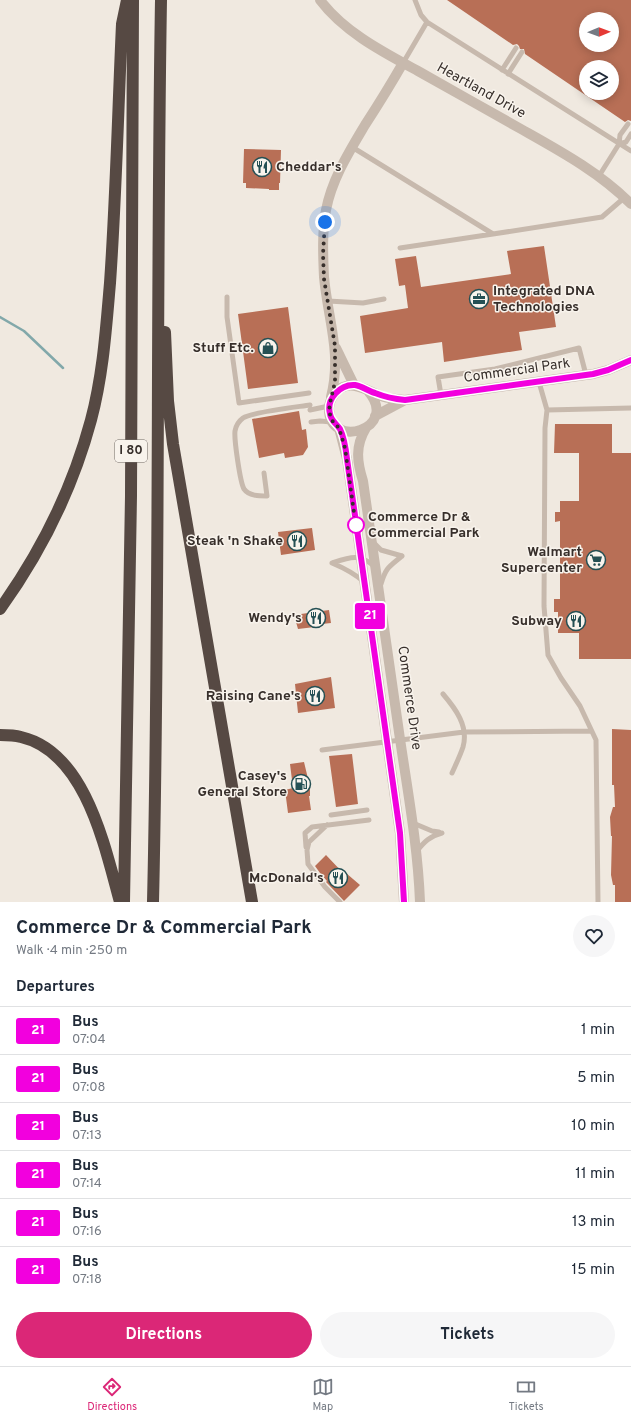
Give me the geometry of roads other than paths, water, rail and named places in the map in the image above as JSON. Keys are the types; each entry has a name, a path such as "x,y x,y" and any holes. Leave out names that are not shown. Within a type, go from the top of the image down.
{"highway":[{"path":"0,608 50,526 81,455 92,419 106,329 115,219 122,24 127,0"},
{"name":"I 80","path":"124,902 131,496 133,0"},
{"name":"I 80","path":"153,902 156,783 158,230 161,0"},
{"path":"158,230 162,271 168,401 173,444 252,902"},
{"path":"0,734 22,737 37,743 60,760 77,781 89,804 100,831 120,902"},
{"path":"156,783 160,902"}],"street":[{"name":"Heartland Drive","path":"320,0 340,22 363,38 404,63 561,152 599,176 628,201"},
{"path":"330,405 333,396 338,390 346,386 354,385 362,387 373,396 376,402 375,416 372,423 366,428 353,433 336,425 329,412 330,405 335,382 335,346 324,279 324,234 326,210 340,169 404,63"},
{"path":"335,346 354,385"},
{"name":"Commercial Park","path":"405,400 586,375 608,370 631,360"},
{"path":"368,391 386,398 405,400"},
{"path":"375,416 405,400"},
{"name":"Commerce Drive","path":"336,425 347,459 365,583 400,833 404,902"},
{"name":"Commerce Drive","path":"366,428 359,446 358,463 363,482 372,540 412,822 420,902"}],"lane":[{"path":"415,0 421,15 427,22 631,151"},
{"path":"404,63 427,22"},
{"path":"502,70 516,48"},
{"path":"508,74 522,52"},
{"path":"599,176 620,144 620,135 628,124"},
{"path":"620,144 626,142 631,134"},
{"path":"352,147 493,234"},
{"path":"400,248 602,217 628,201"},
{"path":"227,297 227,317 239,403 309,394"},
{"path":"328,301 363,303 384,299"},
{"path":"441,395 438,377 495,369 579,348 586,375"},
{"path":"539,382 546,410 544,606 548,655 561,678 580,706 596,740 598,902"},
{"path":"264,473 267,496 258,496 245,490 242,484 236,444 235,432 238,423 249,415 330,405"},
{"path":"546,410 631,408"},
{"path":"311,422 320,420 336,425"},
{"path":"372,540 376,547 381,550 402,556 388,567 384,573 379,589"},
{"path":"365,583 357,575 332,563 346,558 361,558 376,568"},
{"path":"443,694 455,708 461,720 464,732 463,745 452,773"},
{"path":"322,750 464,732 591,731"},
{"path":"331,815 367,810"},
{"path":"340,902 324,887 308,864 305,833 312,828 369,820"},
{"path":"412,822 432,831 442,833 434,835 425,841 415,854"},
{"path":"307,850 310,842 327,825"}],"waterway":[{"path":"0,317 24,331 63,368"}],"place":[{"name":"Cheddar's","path":"262,167"},
{"name":"Integrated DNA Technologies","path":"479,299"},
{"name":"Stuff Etc.","path":"268,348"},
{"name":"Commerce Dr & Commercial Park","path":"356,525"},
{"name":"Steak 'n Shake","path":"297,541"},
{"name":"Walmart Supercenter","path":"596,560"},
{"name":"Wendy's","path":"316,618"},
{"name":"Subway","path":"576,621"},
{"name":"Raising Cane's","path":"315,696"},
{"name":"Casey's General Store","path":"301,784"},
{"name":"McDonald's","path":"338,878"}]}
